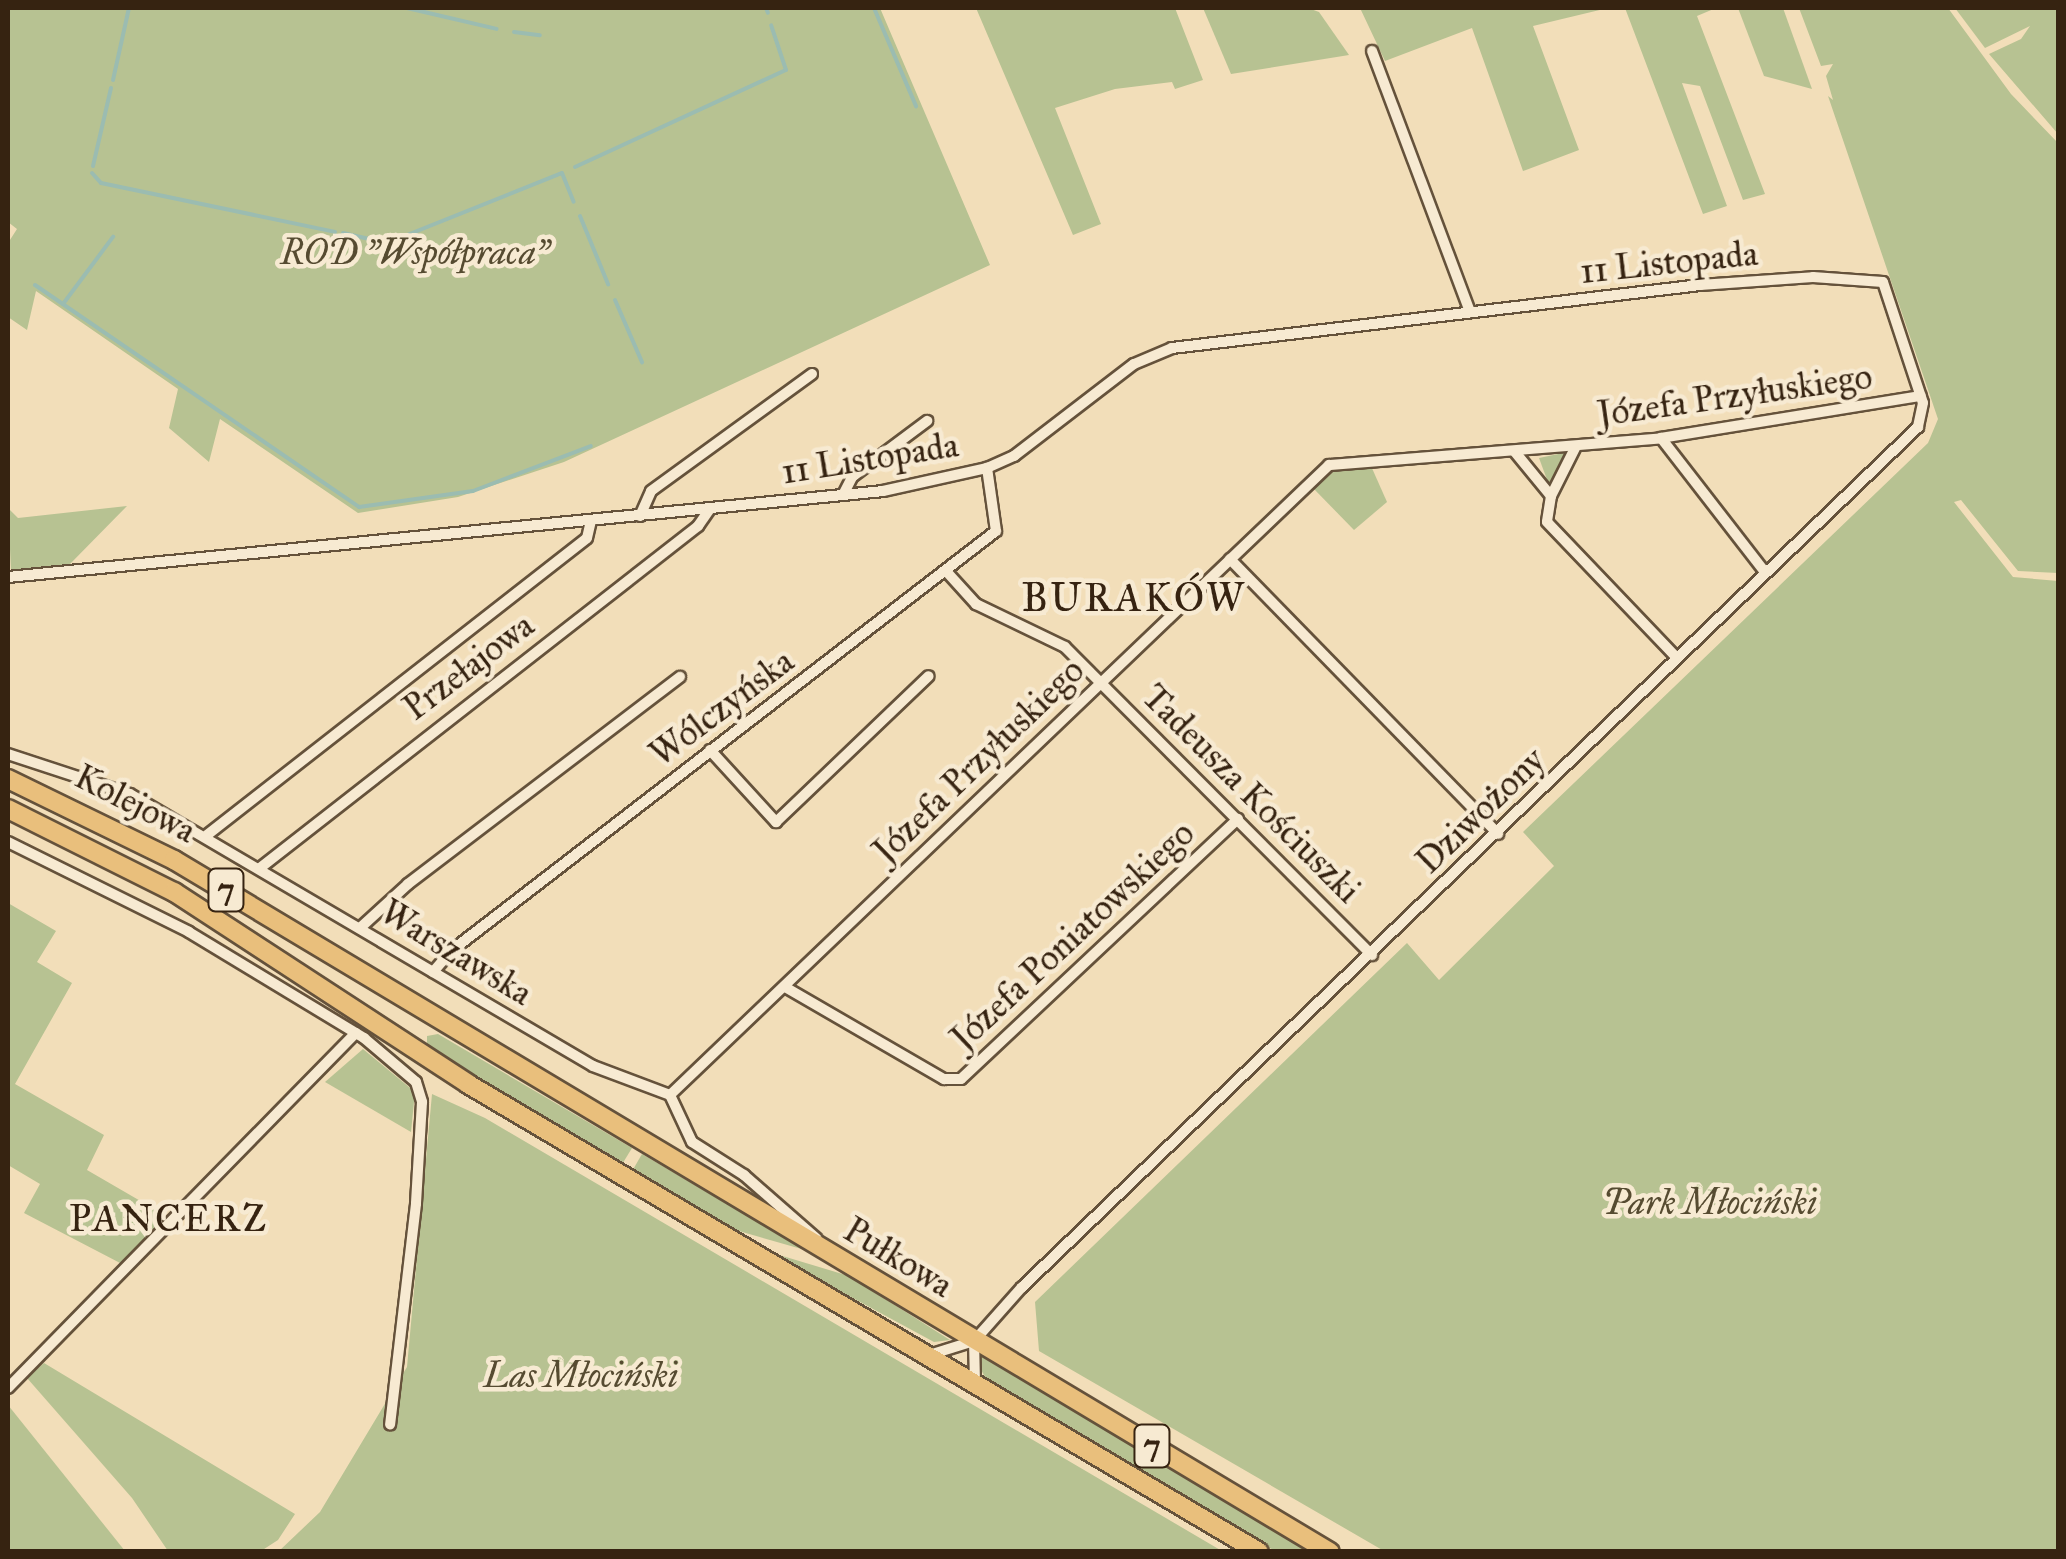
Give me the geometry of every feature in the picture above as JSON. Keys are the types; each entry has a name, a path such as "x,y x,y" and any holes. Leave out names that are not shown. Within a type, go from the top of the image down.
{"highway":[{"name":"Kolejowa","path":"8,779 174,860 434,1020"},
{"name":"Kolejowa","path":"8,809 174,892 418,1051"},
{"name":"Pułkowa","path":"434,1020 1330,1552"},
{"name":"Pułkowa","path":"418,1051 1259,1552"}],"street":[{"path":"1372,51 1470,312"},
{"name":"11 Listopada","path":"8,577 844,493 988,468 1048,433 1151,354 1470,312 1759,280 1883,282 1922,396"},
{"path":"640,516 651,491 812,374"},
{"name":"Józefa Przyłuskiego","path":"670,1096 1334,463 1661,438 1922,396"},
{"name":"Dziwożony","path":"974,1341 1036,1274 1498,834 1764,571 1918,426 1922,396"},
{"path":"844,493 852,477 927,421"},
{"path":"1661,438 1764,571"},
{"path":"1576,446 1552,496 1547,522 1676,658"},
{"path":"1515,452 1552,496"},
{"name":"Wólczyńska","path":"432,972 478,930 946,571 999,524 988,468"},
{"name":"Przełajowa","path":"260,868 698,526 710,508"},
{"path":"207,835 587,538 591,521"},
{"path":"1230,558 1498,834"},
{"name":"Tadeusza Kościuszki","path":"946,571 976,604 1065,647 1372,954"},
{"path":"710,750 776,822 930,676"},
{"path":"360,928 490,819 680,677"},
{"name":"Warszawska","path":"8,754 103,782 207,835 594,1066 670,1096"},
{"name":"Józefa Poniatowskiego","path":"786,987 944,1079 961,1079 1238,819"},
{"path":"8,842 161,916 356,1034 410,1073 422,1102 390,1424"},
{"path":"10,1379 356,1034"},
{"path":"670,1096 689,1140 744,1175 832,1256"},
{"path":"928,1355 974,1341 975,1383"}],"green space":[{"name":"ROD \"Współpraca\"","path":"8,8 880,8 990,265 564,462 458,497 358,513 220,419 209,462 169,428 178,389 36,291 27,330 8,317 8,243 17,229 8,222"},
{"path":"976,8 1175,8 1203,80 1175,89 1172,82 1115,89 1055,108 1101,224 1073,235"},
{"path":"1203,8 1308,8 1319,12 1349,55 1231,74"},
{"path":"1360,8 1608,8 1533,26 1579,150 1523,171 1472,28 1385,61"},
{"path":"1625,8 1716,8 1697,16 1765,194 1743,200 1700,86 1682,83 1727,206 1703,214"},
{"path":"1738,8 1783,8 1812,89 1764,76"},
{"name":"Park Młociński","path":"1799,8 1948,8 2011,94 2058,143 2058,573 2018,571 1961,500 1954,502 2013,577 2058,581 2058,1551 1384,1551 1039,1351 1035,1302 1407,943 1439,980 1554,866 1523,832 1928,443 1938,419 1828,96 1833,100 1826,76 1833,64 1821,66"},
{"path":"1955,8 2058,8 2058,134 1989,54 2021,39 2030,26 1985,48"},
{"path":"1568,452 1552,485 1549,485 1539,458"},
{"path":"1371,466 1387,502 1354,530 1314,489 1336,469"},
{"path":"127,506 70,564 11,570 8,508 18,518"},
{"path":"8,903 56,931 37,962 72,983 15,1084 104,1135 87,1170 168,1217 122,1264 24,1213 40,1184 8,1165"},
{"path":"438,1034 632,1148 621,1166 456,1068 427,1047 427,1036"},
{"path":"363,1049 415,1092 411,1132 325,1082"},
{"name":"Las Młociński","path":"432,1094 485,1118 1222,1551 278,1552 320,1512 407,1367"},
{"path":"642,1154 805,1250 725,1227 631,1173"},
{"path":"766,1251 849,1276 950,1340 934,1342"},
{"path":"981,1354 1315,1551 1275,1551 987,1381 975,1358"},
{"path":"44,1363 295,1514 278,1540 261,1551 168,1551 132,1498 27,1378"},
{"path":"8,1405 125,1551 8,1551"}],"waterway":[{"path":"113,80 129,8"},
{"path":"407,8 497,29"},
{"path":"766,8 768,13"},
{"path":"874,8 916,106"},
{"path":"575,167 786,70 771,25"},
{"path":"514,32 540,35"},
{"path":"93,166 111,88"},
{"path":"92,173 101,183 335,232"},
{"path":"343,233 387,243 562,173 574,202"},
{"path":"580,216 608,284"},
{"path":"63,304 113,237"},
{"path":"35,285 359,507 473,491 591,446"},
{"path":"615,300 642,362"}],"district":[{"name":"BURAKÓW","path":"1134,598"},
{"name":"PANCERZ","path":"169,1219"}]}
